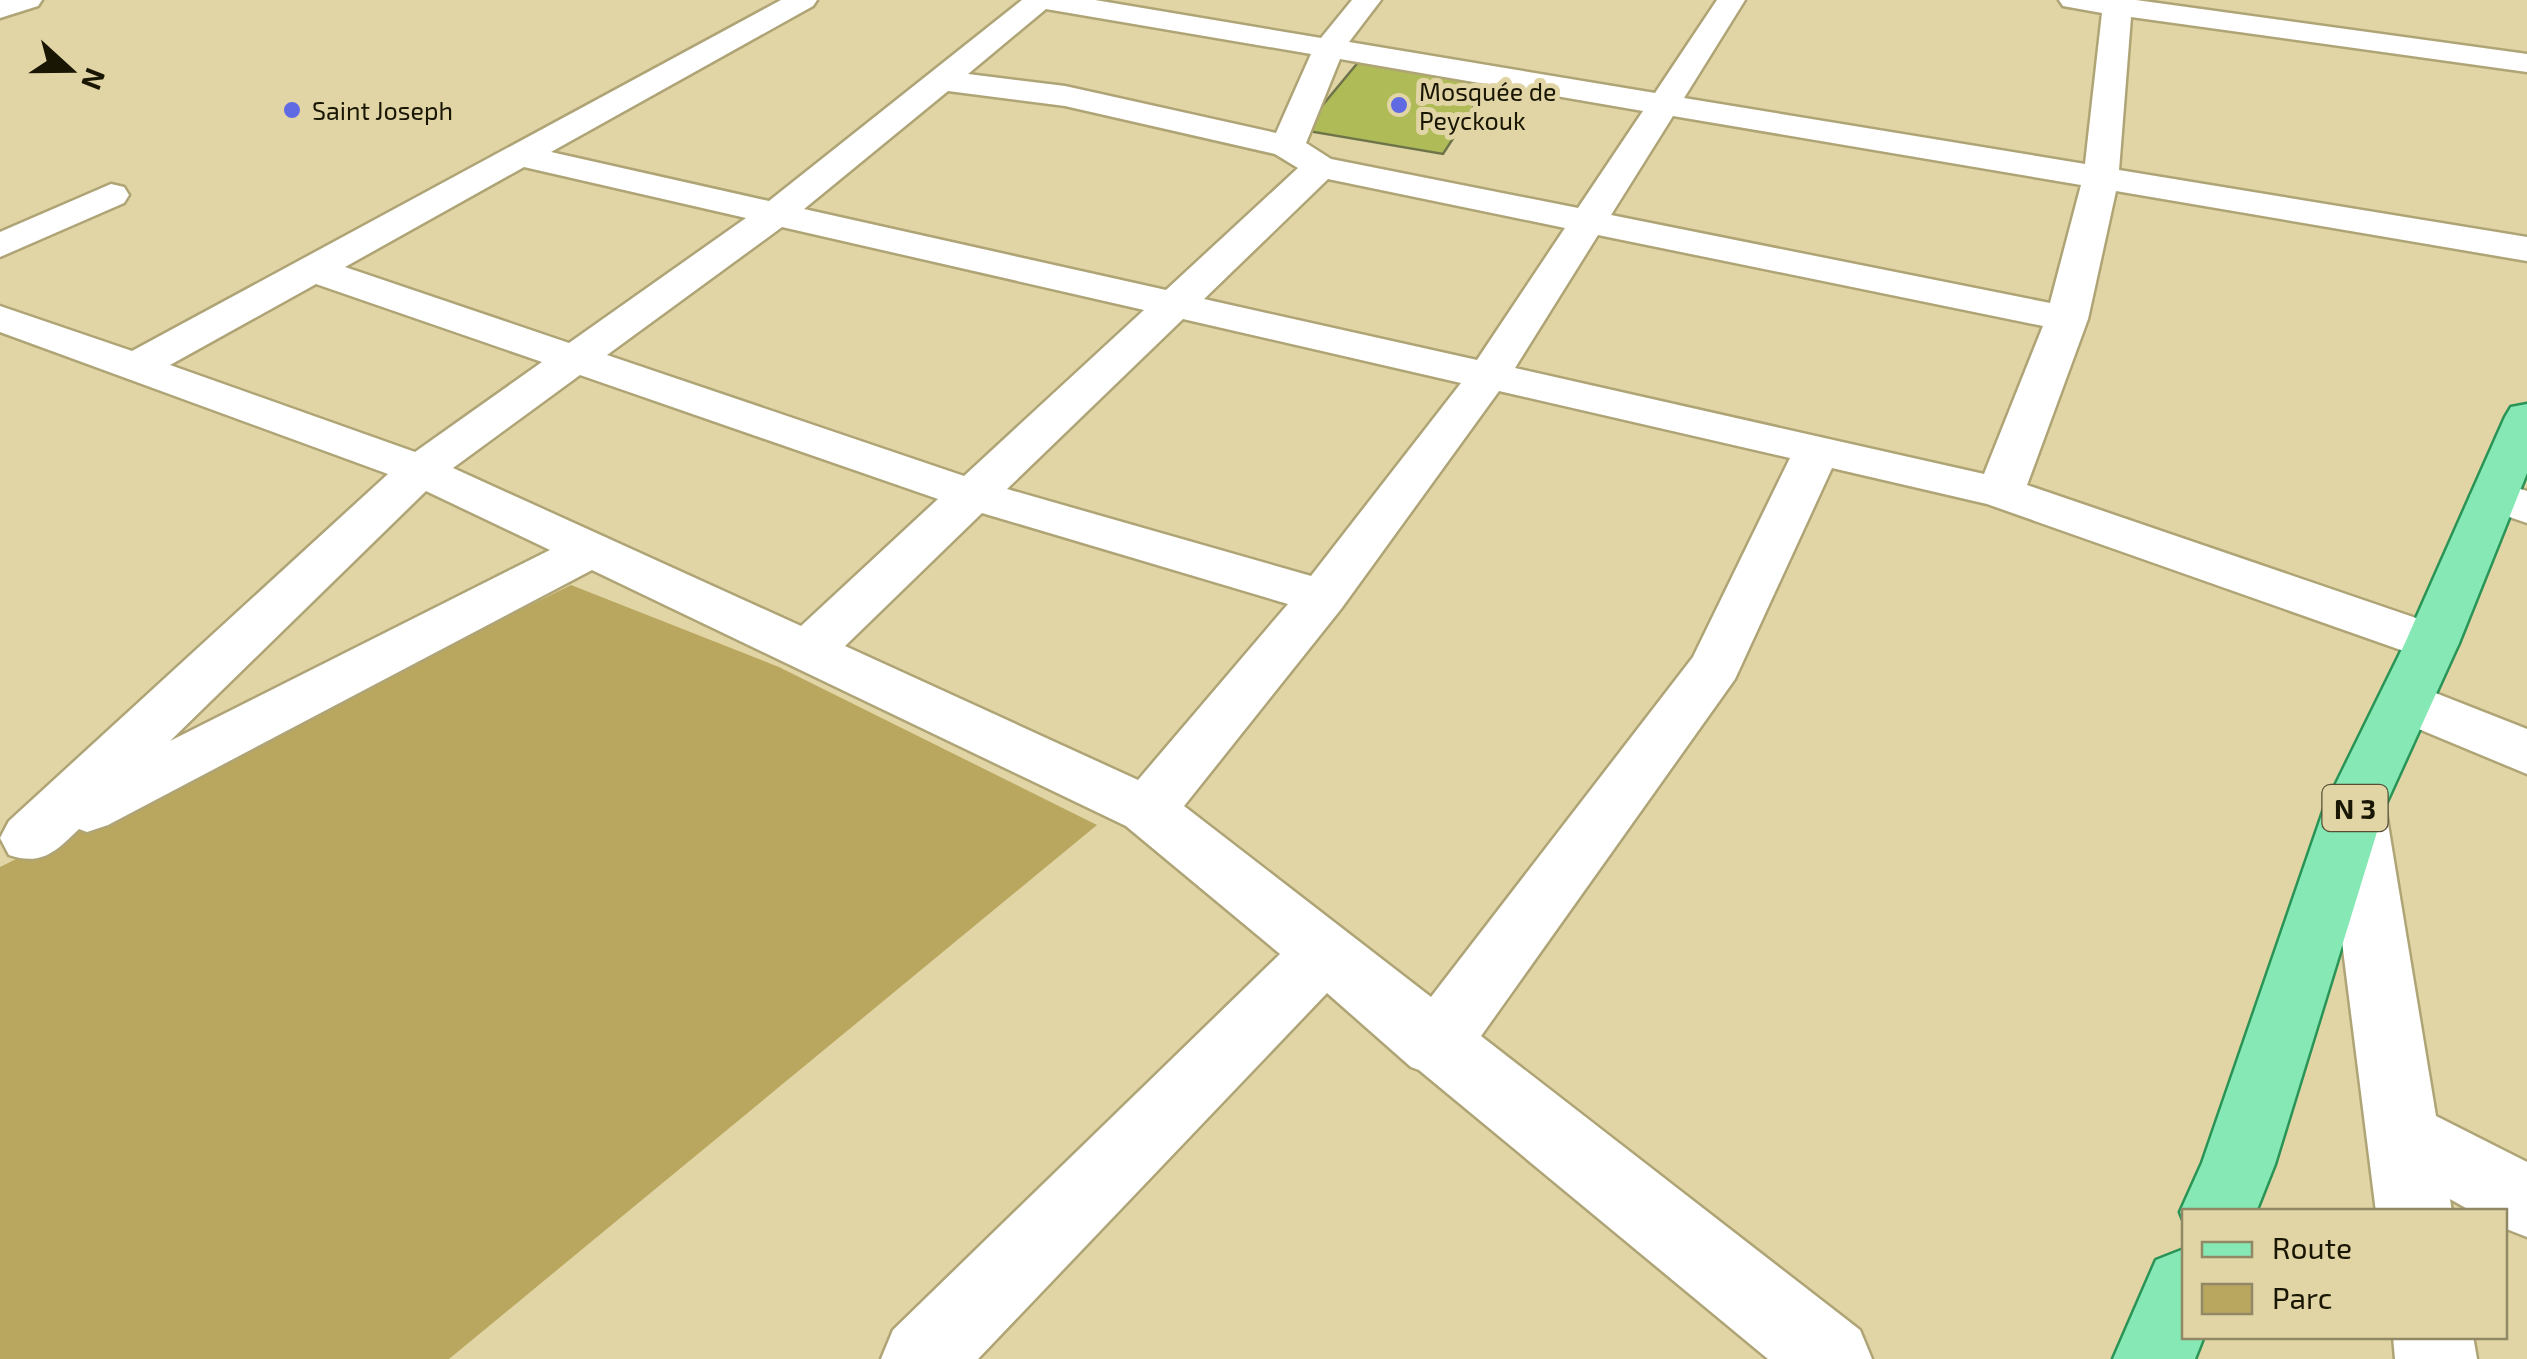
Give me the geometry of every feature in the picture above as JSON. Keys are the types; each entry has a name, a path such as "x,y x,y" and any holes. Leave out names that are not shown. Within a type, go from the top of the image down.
{"main road":[{"name":"N 3","path":"2219,1209 2238,1164 2355,806 2432,643 2510,502 2527,418"},
{"path":"2154,1359 2182,1293"}],"street":[{"path":"0,10 28,0"},
{"path":"135,367 803,0"},
{"path":"16,846 420,470 776,214 1041,0 1119,6 1329,48 2527,249"},
{"path":"807,651 1174,305 1304,156 1329,48 1367,0"},
{"path":"1147,810 1323,597 1487,378 1731,0"},
{"path":"2073,0 2118,3 2527,64"},
{"path":"2001,492 2067,319 2101,177 2118,3"},
{"path":"942,80 1065,96 1588,222 2067,319"},
{"path":"520,156 2001,492 2432,643"},
{"path":"0,246 111,194"},
{"path":"312,270 972,495 1323,597"},
{"path":"0,318 420,470 1147,810 1831,1359"},
{"path":"1436,1045 1716,666 1816,453"},
{"path":"16,846 590,550"},
{"path":"2405,700 2527,753"},
{"path":"2355,806 2414,1209"},
{"path":"922,1359 1324,954"},
{"path":"2403,1136 2527,1201"}],"green space":[{"path":"571,585 779,667 1097,825 449,1359 0,1359 0,867"}],"building":[{"name":"Mosquée de Peyckouk","path":"1360,60 1492,79 1443,154 1302,130"}],"place":[{"name":"Mosquée de Peyckouk","path":"1399,105"},
{"name":"Saint Joseph","path":"292,110"}]}
